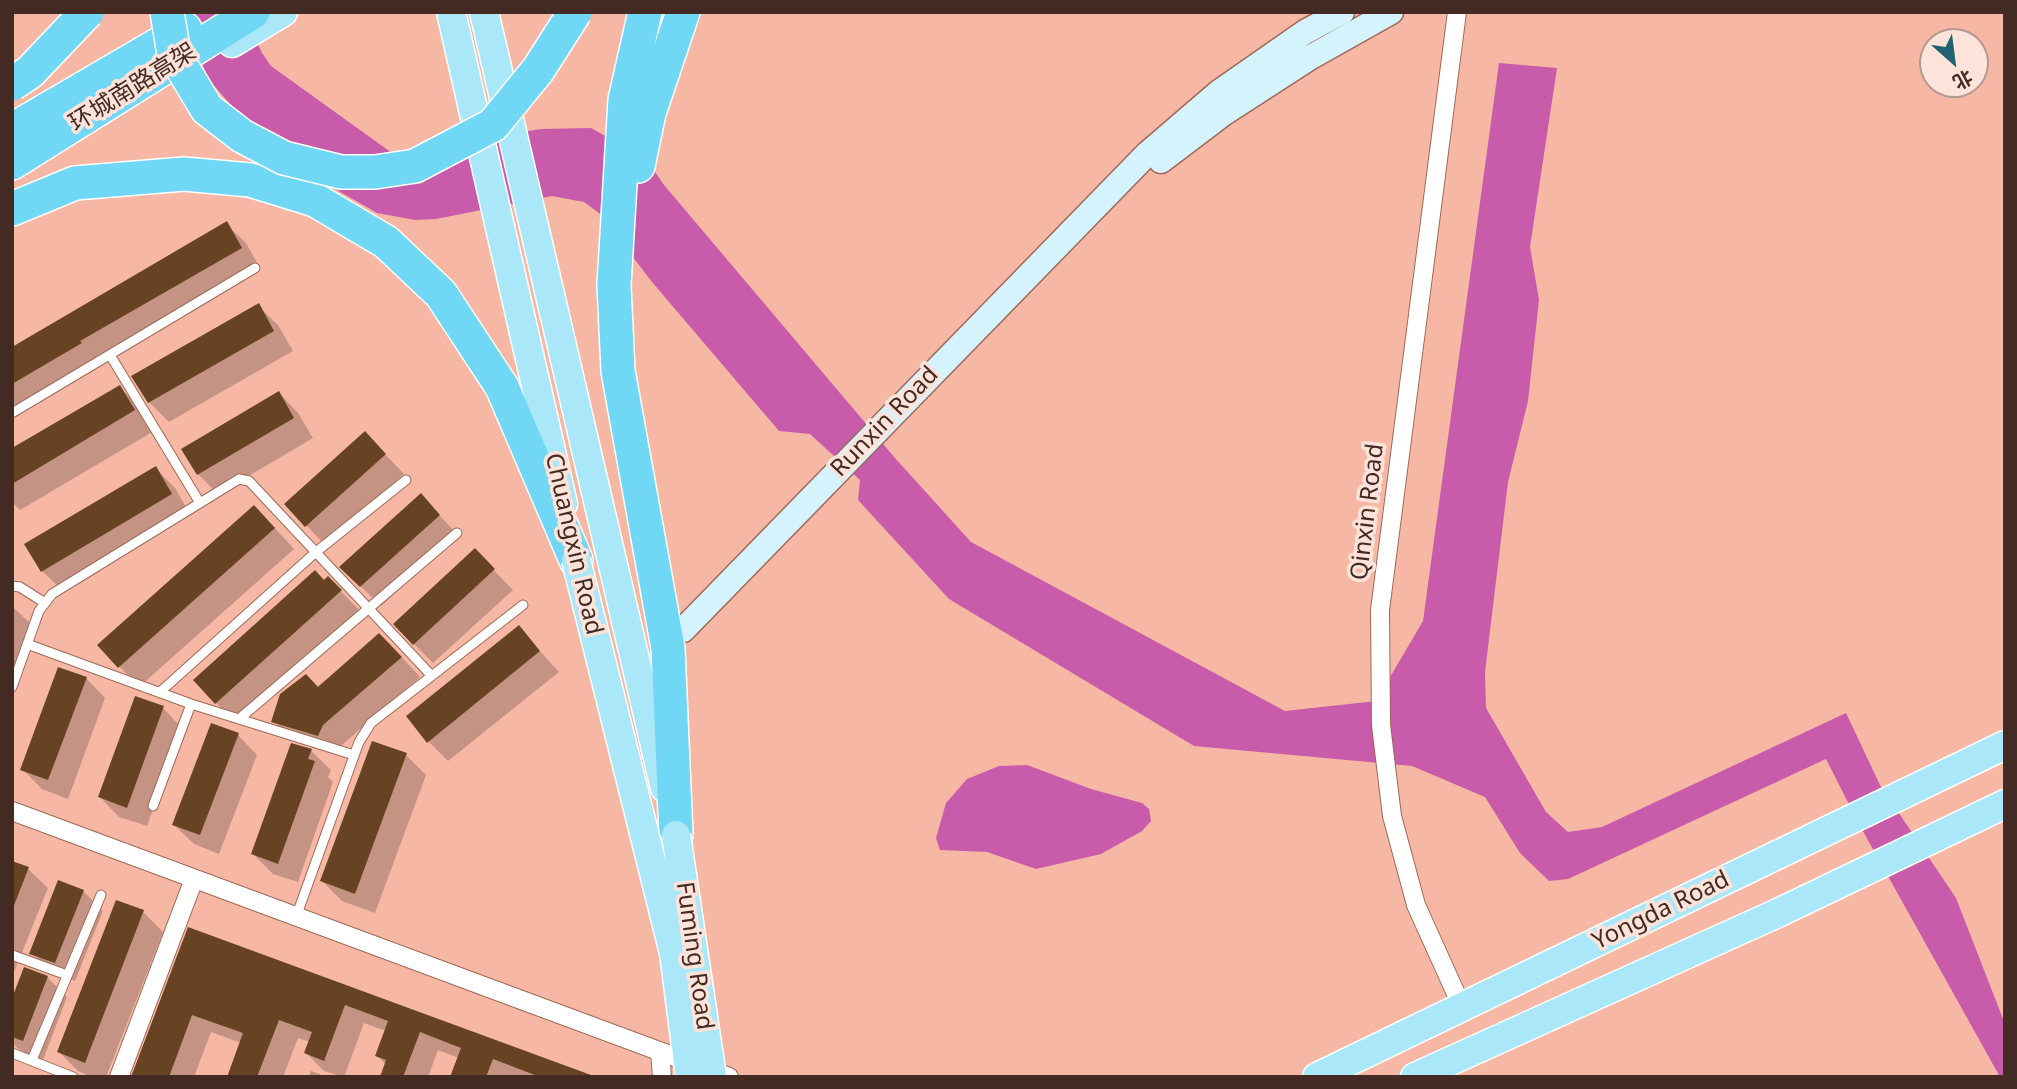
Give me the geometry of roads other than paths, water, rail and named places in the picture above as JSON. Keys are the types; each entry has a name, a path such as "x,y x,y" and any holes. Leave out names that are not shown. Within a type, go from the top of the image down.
{"highway":[{"path":"12,84 30,72 87,12"},
{"path":"167,12 174,54 207,110 242,136 284,158 341,172 375,172 415,166 493,125 538,70 575,12"},
{"name":"环城南路高架","path":"12,130 214,12"},
{"path":"645,12 625,100 614,285 618,371 668,648 676,835"},
{"path":"614,285 649,113 683,12"},
{"name":"环城南路高架","path":"12,163 269,15"},
{"path":"12,209 75,183 184,173 250,180 315,200 386,242 441,294 502,387 576,560"}],"main road":[{"path":"12,65 104,12"},
{"name":"Chuangxin Road","path":"451,12 576,560 674,953 690,1077"},
{"name":"Chuangxin Road","path":"484,12 676,835"},
{"path":"12,180 269,15"},
{"name":"Yongda Road","path":"1317,1077 1999,748"},
{"name":"Yongda Road","path":"1415,1077 1780,912 2005,804"},
{"name":"Fuming Road","path":"676,835 712,1077"}],"street":[{"name":"Runxin Road","path":"683,630 1148,153 1219,92 1305,32 1342,12"},
{"name":"Runxin Road","path":"1088,216 1223,114 1311,57 1391,12"},
{"name":"Qinxin Road","path":"1457,12 1380,610 1381,725 1392,816 1416,905 1462,1007"},
{"path":"12,811 729,1077"},
{"path":"120,1077 194,878"},
{"path":"660,1052 662,1077"}],"lane":[{"path":"12,413 255,268"},
{"path":"110,355 200,503"},
{"path":"12,687 27,644 45,603 52,594 239,479 249,481 431,675"},
{"path":"160,692 316,552 405,480"},
{"path":"239,719 457,533"},
{"path":"12,586 20,587 45,603"},
{"path":"296,916 355,755 371,723 523,605"},
{"path":"27,644 191,704 355,755"},
{"path":"153,806 191,704"},
{"path":"32,1060 101,895"},
{"path":"12,955 67,975"},
{"path":"12,1053 73,1077"}]}
